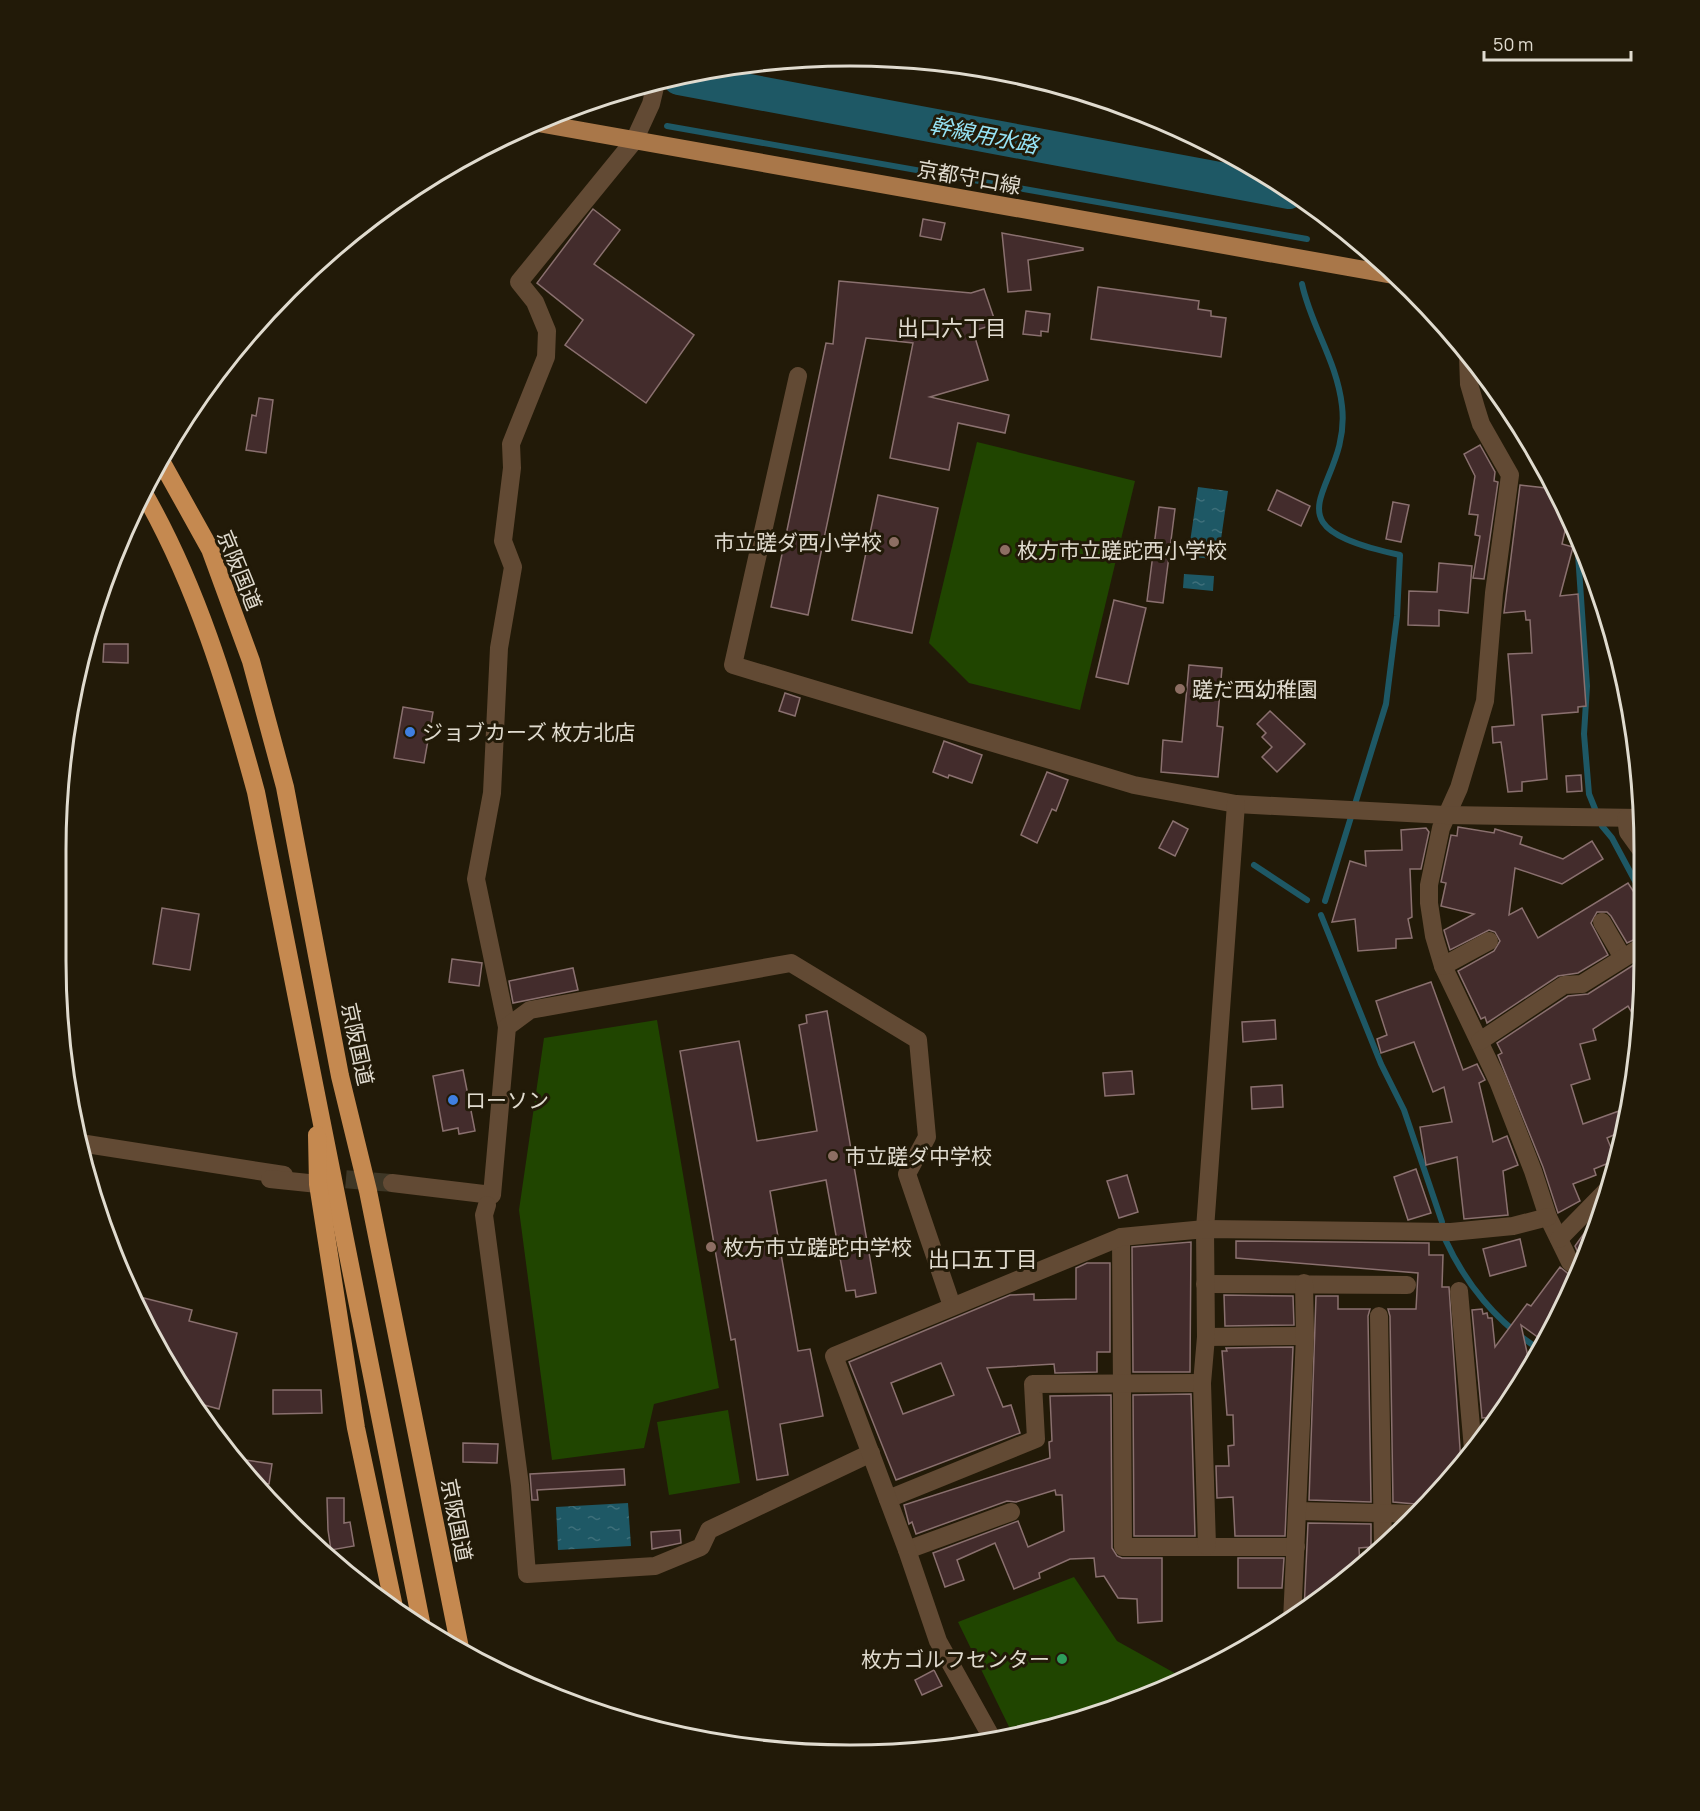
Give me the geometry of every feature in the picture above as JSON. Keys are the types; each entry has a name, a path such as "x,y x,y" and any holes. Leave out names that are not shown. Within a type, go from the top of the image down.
{"highway":[{"name":"京阪国道","path":"165,469 210,549 251,661 285,788 340,1076 368,1191 458,1640"},
{"path":"148,501 161,522 225,679 256,792 420,1617"},
{"path":"315,1083 318,1184 356,1428 392,1597"}],"main road":[{"name":"京都守口線","path":"551,126 1379,273"}],"street":[{"path":"654,91 651,104 634,141 519,282 535,302 547,332 546,357 511,444 512,468 503,541 513,567 500,648 494,771 476,879 507,1027 490,1200 484,1215 520,1485 527,1574 654,1566 700,1547 709,1530 871,1453"},
{"path":"1468,369 1469,384 1478,416 1510,475 1494,593 1485,701 1459,788 1445,815 1429,885 1434,936 1443,966 1480,1041 1533,1171 1548,1217 1573,1264"},
{"path":"798,376 734,666 1134,785 1236,804 1445,815 1633,818"},
{"path":"1208,1546 1202,1383 1206,1337 1205,1229 1236,804"},
{"path":"1633,819 1628,832 1634,840"},
{"path":"1480,1041 1564,985 1582,984 1630,953 1602,922"},
{"path":"1443,966 1489,941"},
{"path":"507,1027 530,1010 790,963 918,1040 927,1137 907,1174 952,1306"},
{"path":"88,1144 284,1175"},
{"path":"167,1158 182,1169 318,1184"},
{"path":"392,1183 490,1200"},
{"path":"368,1191 490,1200"},
{"path":"1559,1239 1595,1202"},
{"path":"989,1732 938,1641 907,1550 834,1356 1121,1237 1205,1229 1451,1232 1513,1226 1548,1217"},
{"path":"1121,1237 1123,1547 1296,1547"},
{"path":"1293,1608 1305,1336 1304,1283"},
{"path":"1205,1284 1407,1285"},
{"path":"1459,1291 1472,1438"},
{"path":"1379,1316 1383,1535"},
{"path":"1206,1337 1305,1336"},
{"path":"888,1499 1036,1439 1033,1384 1202,1383"},
{"path":"1298,1511 1405,1514"},
{"path":"907,1550 1011,1512"}],"green space":[{"path":"977,442 1135,481 1080,710 969,683 929,643"},
{"path":"657,1020 719,1388 654,1404 644,1448 552,1460 519,1210 544,1038"},
{"path":"728,1410 740,1483 669,1495 657,1422"},
{"name":"枚方ゴルフセンター","path":"1074,1577 1117,1641 1176,1674 1102,1703 1010,1728 958,1622"}],"water":[{"path":"1198,487 1228,491 1218,560 1188,556"},
{"path":"1184,574 1214,576 1213,591 1183,588"},
{"path":"628,1503 631,1546 558,1550 556,1507"}],"building":[{"path":"593,209 620,230 594,264 694,335 646,403 565,345 583,320 537,283"},
{"path":"923,219 945,223 941,240 920,236"},
{"path":"1002,233 1083,248 1083,250 1028,260 1031,290 1008,292"},
{"path":"839,281 971,293 984,289 996,324 973,331 988,380 930,397 1009,415 1005,433 958,423 949,470 890,458 913,343 866,338 808,615 771,607 826,343 833,344"},
{"path":"1098,287 1199,301 1198,309 1211,311 1211,316 1226,318 1221,357 1091,339"},
{"path":"1026,311 1050,314 1048,332 1041,331 1041,336 1023,334"},
{"path":"259,398 273,400 266,453 246,450 252,415 256,416"},
{"path":"1480,445 1495,472 1494,481 1498,482 1484,579 1473,578 1480,536 1475,535 1478,515 1469,514 1475,476 1464,454"},
{"path":"1520,485 1545,488 1565,530 1562,544 1573,547 1560,596 1578,594 1586,706 1578,707 1578,712 1542,715 1547,779 1522,782 1522,791 1508,792 1501,742 1493,743 1492,727 1514,725 1508,654 1532,653 1530,620 1526,620 1525,611 1504,613"},
{"path":"1277,490 1310,506 1301,526 1268,510"},
{"path":"878,495 938,508 912,633 852,620"},
{"path":"1393,502 1409,505 1401,542 1386,539"},
{"path":"1159,507 1175,509 1163,603 1147,601"},
{"path":"1439,563 1472,566 1468,613 1439,610 1439,626 1408,625 1409,591 1437,592"},
{"path":"1114,600 1146,608 1128,684 1096,677"},
{"path":"104,644 128,644 128,663 103,662"},
{"path":"1189,665 1222,668 1217,726 1223,727 1218,777 1161,772 1163,740 1182,742"},
{"path":"785,693 800,698 795,716 779,711"},
{"path":"403,707 433,712 424,763 394,758"},
{"path":"1270,711 1305,744 1277,772 1262,757 1272,747 1262,737 1266,733 1257,724"},
{"path":"944,741 982,755 972,783 933,772"},
{"path":"1047,772 1068,780 1056,811 1052,809 1037,843 1021,835"},
{"path":"1581,775 1582,791 1567,792 1566,776"},
{"path":"1173,821 1188,829 1175,856 1159,848"},
{"path":"1458,827 1494,833 1495,829 1522,837 1520,844 1563,859 1592,841 1603,859 1562,884 1515,868 1509,915 1522,908 1538,938 1628,883 1634,892 1634,940 1627,943 1611,916 1607,912 1597,912 1591,923 1608,955 1578,973 1558,976 1487,1023 1485,1017 1481,1019 1458,971 1494,951 1500,941 1495,932 1489,930 1450,950 1444,930 1474,914 1441,906 1446,883 1441,882 1451,835 1457,836"},
{"path":"1426,828 1429,832 1421,869 1410,869 1412,917 1408,919 1412,938 1396,939 1396,948 1358,951 1355,919 1332,922 1350,861 1366,866 1365,851 1402,850 1401,830"},
{"path":"162,908 199,914 190,970 153,964"},
{"path":"452,959 482,963 479,986 449,982"},
{"path":"1634,965 1632,1013 1628,1006 1593,1029 1596,1040 1580,1044 1590,1079 1571,1085 1583,1124 1620,1111 1614,1135 1607,1138 1611,1148 1607,1164 1594,1169 1596,1175 1573,1184 1580,1201 1558,1213 1543,1167 1498,1055 1502,1053 1497,1043 1568,996 1588,994"},
{"path":"573,968 578,990 513,1003 509,981"},
{"path":"1431,982 1463,1070 1477,1064 1485,1080 1479,1083 1493,1142 1507,1136 1518,1165 1503,1171 1508,1215 1464,1219 1457,1157 1426,1165 1420,1127 1452,1122 1444,1087 1433,1092 1414,1042 1381,1053 1377,1039 1387,1035 1376,1001"},
{"path":"827,1011 876,1293 856,1297 855,1290 846,1291 826,1180 770,1191 798,1351 810,1349 823,1416 780,1424 788,1475 757,1480 735,1339 731,1340 680,1051 739,1041 757,1141 817,1131 799,1025 807,1023 806,1015"},
{"path":"1275,1020 1276,1039 1243,1042 1242,1022"},
{"path":"463,1070 475,1131 459,1134 458,1128 443,1131 433,1076"},
{"path":"1132,1071 1134,1094 1105,1096 1103,1073"},
{"path":"1282,1085 1283,1107 1252,1109 1251,1087"},
{"path":"1416,1169 1431,1213 1408,1220 1394,1177"},
{"path":"1127,1175 1138,1212 1119,1218 1107,1181"},
{"path":"1585,1232 1578,1252 1575,1246"},
{"path":"1520,1239 1526,1266 1490,1276 1483,1249"},
{"path":"1236,1241 1429,1243 1429,1255 1443,1255 1442,1287 1449,1287 1460,1452 1414,1504 1393,1502 1390,1316 1388,1309 1416,1309 1418,1273 1236,1258"},
{"path":"1191,1242 1190,1372 1133,1372 1132,1247"},
{"path":"1087,1263 1110,1263 1110,1352 1097,1352 1097,1372 1055,1373 1054,1364 987,1368 1003,1407 1011,1405 1020,1433 896,1480 849,1362 1010,1295 1034,1294 1034,1300 1076,1299 1076,1268","holes":["941,1363 954,1395 903,1414 891,1383"]},
{"path":"1560,1267 1568,1274 1538,1337 1521,1325 1528,1355 1502,1397 1487,1418 1482,1418 1472,1310 1482,1309 1483,1314 1487,1313 1488,1318 1492,1318 1495,1347 1527,1304 1531,1306"},
{"path":"1224,1295 1293,1296 1294,1325 1225,1326"},
{"path":"1316,1296 1338,1296 1338,1309 1370,1309 1368,1316 1371,1502 1309,1500"},
{"path":"142,1298 192,1310 189,1321 237,1333 219,1409 204,1405 198,1397 171,1353"},
{"path":"1293,1347 1285,1536 1235,1536 1233,1497 1217,1498 1216,1466 1229,1466 1228,1446 1234,1445 1233,1415 1227,1415 1222,1351 1227,1351 1226,1348"},
{"path":"273,1390 321,1390 322,1413 273,1414"},
{"path":"1191,1394 1195,1536 1134,1536 1133,1395"},
{"path":"1111,1395 1112,1548 1117,1556 1122,1558 1162,1558 1162,1621 1138,1623 1137,1599 1118,1598 1104,1576 1096,1577 1094,1558 1070,1559 1039,1573 1040,1578 1014,1589 995,1543 957,1560 964,1580 945,1587 933,1553 1018,1521 1028,1547 1064,1531 1062,1495 1056,1495 1055,1490 1016,1502 1007,1501 916,1534 912,1522 909,1524 904,1505 1050,1458 1049,1442 1052,1441 1050,1396"},
{"path":"463,1443 498,1444 497,1463 463,1462"},
{"path":"246,1460 272,1464 269,1484 266,1484"},
{"path":"624,1469 625,1485 537,1490 538,1500 532,1500 530,1474"},
{"path":"327,1498 344,1498 344,1523 350,1522 354,1546 333,1550 328,1530"},
{"path":"1308,1523 1371,1524 1371,1546 1359,1548 1359,1556 1305,1599"},
{"path":"680,1530 681,1543 652,1549 651,1532"},
{"path":"1238,1558 1284,1558 1282,1588 1238,1588"},
{"path":"934,1670 942,1686 922,1695 915,1680"}],"waterway":[{"name":"幹線用水路","path":"696,81 1271,189"},
{"path":"667,126 1307,239"},
{"path":"1302,284 1311,314 1335,374 1342,406 1341,435 1335,460 1320,500 1320,516 1331,530 1356,543 1400,555 1397,616 1386,704 1325,901"},
{"path":"1579,562 1587,686 1584,734 1589,794 1602,826 1612,838 1634,879"},
{"path":"1254,865 1307,900"},
{"path":"1321,915 1381,1064 1404,1110 1442,1222"},
{"path":"1445,1239 1462,1271 1484,1301 1509,1327 1533,1345"}],"tunnel":[{"path":"319,1177 392,1183"}],"place":[{"name":"市立蹉ダ西小学校","path":"894,542"},
{"name":"枚方市立蹉跎西小学校","path":"1005,550"},
{"name":"蹉だ西幼稚園","path":"1180,689"},
{"name":"ジョブカーズ 枚方北店","path":"410,732"},
{"name":"ローソン","path":"453,1100"},
{"name":"市立蹉ダ中学校","path":"833,1156"},
{"name":"枚方市立蹉跎中学校","path":"711,1247"},
{"name":"枚方ゴルフセンター","path":"1062,1659"}],"district":[{"name":"出口六丁目","path":"952,328"},
{"name":"出口五丁目","path":"983,1259"}]}
